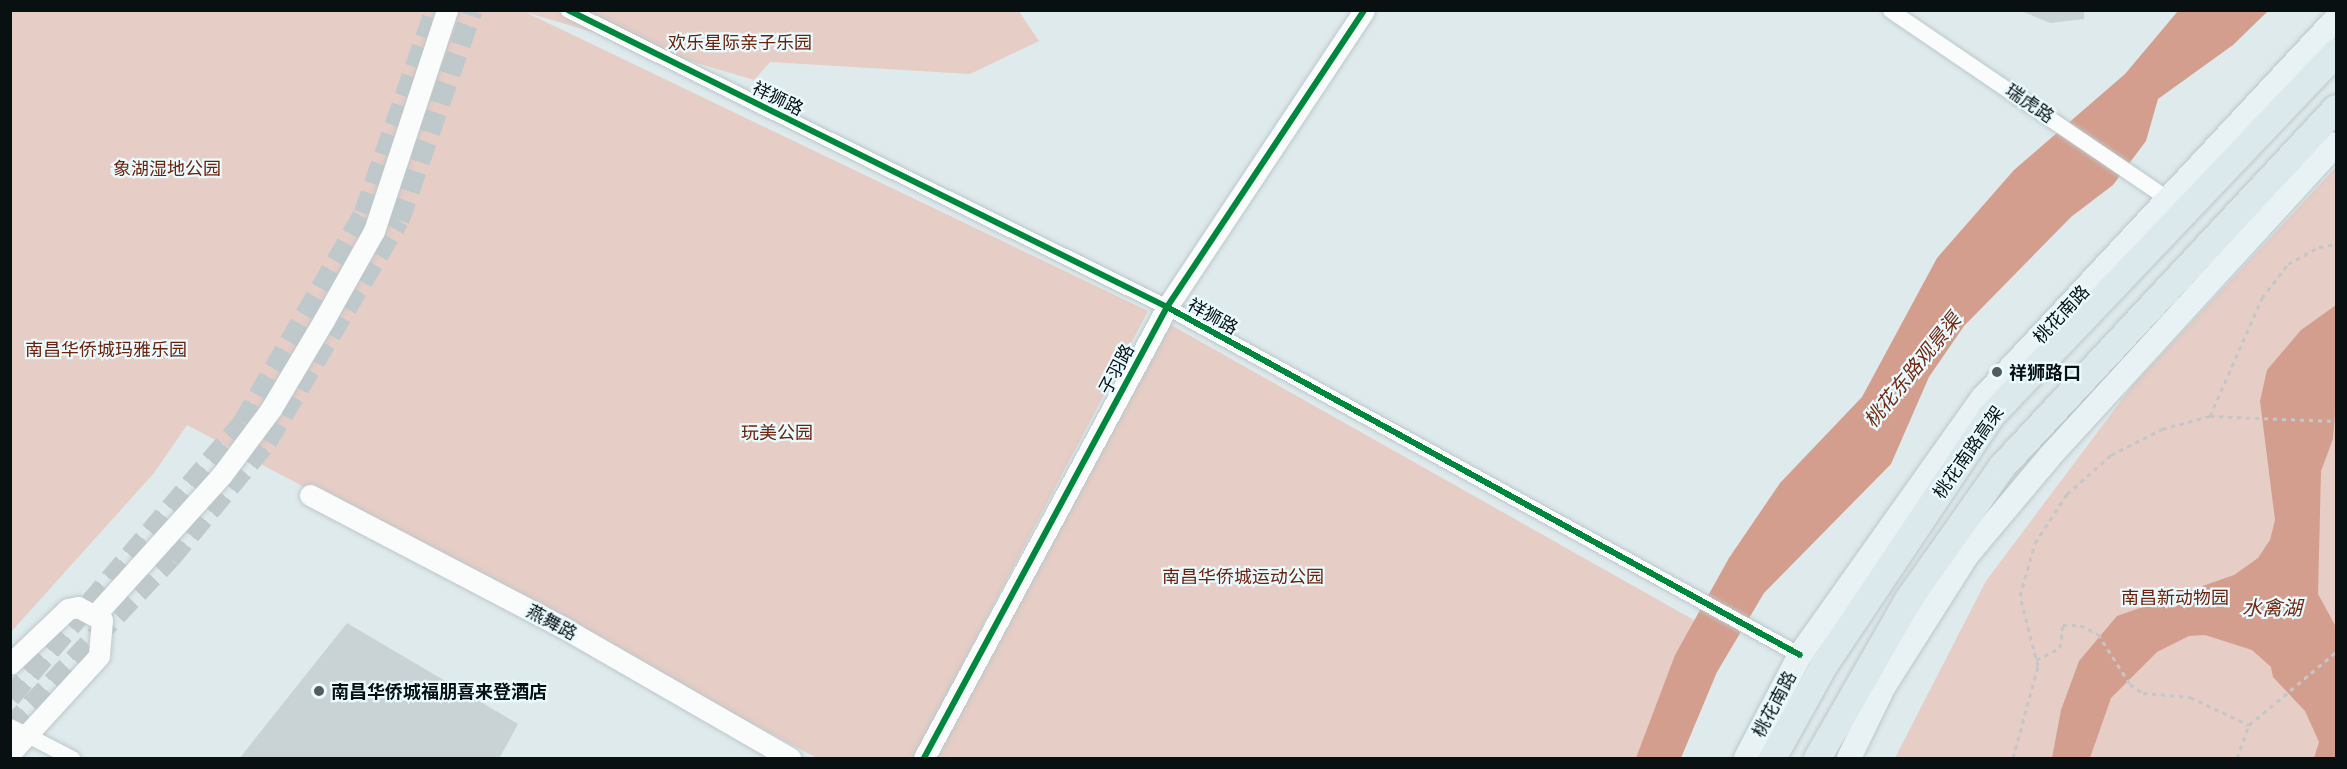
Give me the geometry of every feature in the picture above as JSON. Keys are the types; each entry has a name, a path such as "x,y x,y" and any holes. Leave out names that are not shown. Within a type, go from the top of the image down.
{"highway":[{"name":"桃花南路高架","path":"1772,759 1823,666 1991,415 2337,52"},
{"name":"桃花南路高架","path":"1817,759 1908,599 2001,466 2337,108"}],"main road":[{"name":"桃花南路","path":"1746,759 1800,655 1982,399 2337,19"},
{"path":"1849,759 1884,686 1967,555 2057,447 2337,144"}],"street":[{"path":"96,613 221,476 271,409 324,320 374,231 447,10"},
{"name":"祥狮路","path":"568,10 1167,307 1683,595 1800,655"},
{"name":"子羽路","path":"924,759 1167,307 1364,10"},
{"name":"瑞虎路","path":"1890,10 2136,174 2168,199"},
{"name":"燕舞路","path":"310,495 564,628 790,759"},
{"path":"10,664 54,616 78,607 96,613"},
{"path":"10,753 19,731 99,656 104,642 96,613"},
{"path":"19,731 72,759"}],"path":[{"path":"2210,416 2262,298 2288,264 2319,247 2337,244"},
{"path":"2013,759 2030,707 2036,660 2020,596 2035,543 2067,494 2111,455 2162,429 2210,416 2337,421"},
{"path":"2036,660 2060,648 2062,625 2080,625 2098,634 2130,684 2143,693 2190,697 2249,725"},
{"path":"2237,759 2249,725 2280,695 2337,652"}],"green space":[{"name":"玩美公园","path":"1018,10 1039,41 970,74 770,62 754,80 525,12 1148,311 913,758 817,758 187,425 154,473 11,632 11,11"},
{"name":"南昌新动物园","path":"2336,167 2336,758 1895,758 1986,581 2132,386"},
{"name":"南昌华侨城运动公园","path":"1171,325 1708,628 1652,758 932,758"}],"water":[{"name":"桃花东路观景渠","path":"2178,11 2268,11 2233,45 2158,99 2146,141 2113,185 2071,217 1964,326 1929,377 1891,464 1764,593 1717,672 1681,758 1636,758 1675,655 1729,558 1780,483 1862,397 1937,258 2014,170 2125,74"},
{"name":"水禽湖","path":"2336,305 2336,400 2333,439 2321,471 2318,594 2336,627 2336,758 2314,758 2319,742 2305,711 2273,677 2271,667 2252,650 2205,635 2189,636 2157,652 2111,698 2090,758 2052,758 2061,710 2079,661 2117,616 2234,575 2258,558 2270,540 2275,520 2260,401 2267,370 2301,330"}],"building":[{"path":"2019,10 2084,10 2084,19 2050,23"},
{"path":"347,623 518,724 499,759 239,759"}],"tunnel":[{"path":"10,697 243,422 364,213 435,10"},
{"path":"10,727 170,558 267,441 399,220 472,10"}],"cycle path":[{"path":"568,10 1167,307 1800,655"},
{"path":"924,758 1167,307 1364,10"}],"place":[{"name":"祥狮路口","path":"1997,372"},
{"name":"南昌华侨城福朋喜来登酒店","path":"319,691"}],"park label":[{"name":"欢乐星际亲子乐园","path":"740,42"},
{"name":"象湖湿地公园","path":"167,168"},
{"name":"南昌华侨城玛雅乐园","path":"106,349"}]}
